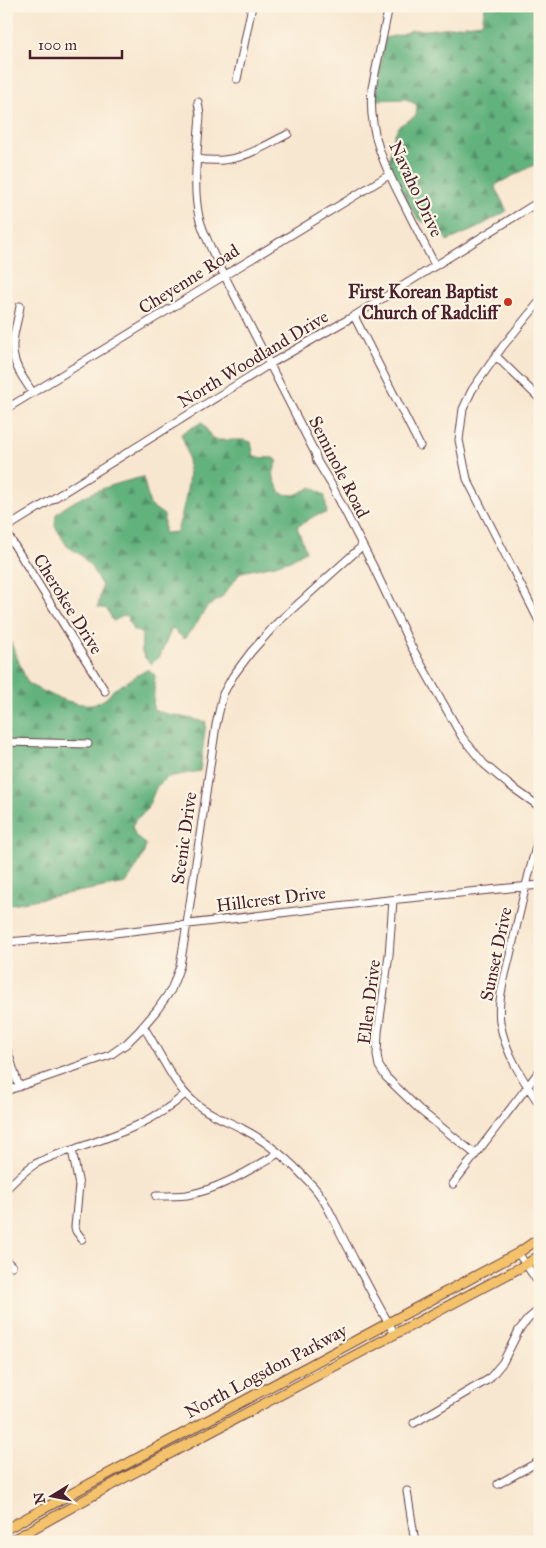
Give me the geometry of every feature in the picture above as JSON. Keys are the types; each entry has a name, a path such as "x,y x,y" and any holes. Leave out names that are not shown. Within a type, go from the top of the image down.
{"main road":[{"name":"North Logsdon Parkway","path":"6,1529 518,1253 540,1238"},
{"name":"North Logsdon Parkway","path":"9,1542 124,1478 525,1265 540,1255"},
{"path":"70,1494 76,1506"}],"street":[{"path":"237,79 252,6"},
{"name":"Navaho Drive","path":"389,6 371,98 376,136 380,155 389,175 435,265"},
{"name":"Seminole Road","path":"198,102 200,115 196,192 199,216 210,246 224,275 361,546 373,566 415,655 456,728 476,756 509,785 540,807"},
{"path":"197,159 226,160 237,158 250,154 288,134"},
{"name":"Cheyenne Road","path":"6,409 389,175"},
{"name":"North Woodland Drive","path":"6,528 270,364 354,316 540,201"},
{"path":"540,301 478,380 467,399 461,420 460,450 467,479 540,623"},
{"path":"20,306 13,356 18,369 33,392"},
{"path":"354,316 420,446"},
{"path":"496,356 540,399"},
{"name":"Cherokee Drive","path":"6,532 105,690"},
{"name":"Scenic Drive","path":"6,1091 110,1055 126,1044 167,997 175,982 188,924 216,725 223,694 233,676 264,637 361,546"},
{"path":"6,742 88,744"},
{"name":"Sunset Drive","path":"540,832 502,989 499,1014 506,1046 527,1086 540,1105"},
{"name":"Hillcrest Drive","path":"6,942 89,936 540,884"},
{"name":"Ellen Drive","path":"393,900 389,955 378,1032 377,1055 379,1066 386,1078 421,1111 475,1154"},
{"path":"143,1026 185,1094 204,1110 257,1136 312,1184 323,1200 395,1334"},
{"path":"6,1046 19,1087"},
{"path":"453,1184 540,1070"},
{"path":"6,1190 34,1165 54,1155 144,1123 168,1109 185,1094"},
{"path":"72,1150 79,1185 75,1227 82,1239"},
{"path":"156,1196 184,1195 226,1183 278,1153"},
{"path":"518,1253 540,1285"},
{"path":"6,1261 12,1266"},
{"path":"414,1423 489,1379 503,1362 519,1330 540,1309"},
{"path":"214,1417 220,1428"},
{"path":"498,1484 540,1460"},
{"path":"406,1491 415,1542"}],"green space":[{"path":"485,6 536,6 540,8 540,162 497,184 495,187 507,211 475,229 447,241 438,228 417,218 393,176 389,159 394,136 399,126 416,116 417,105 406,99 374,100 385,38 412,30 482,23"},
{"path":"202,422 213,440 244,440 251,442 254,457 273,458 278,461 274,471 274,478 282,494 295,495 312,487 325,496 327,513 316,515 297,527 306,551 290,560 275,565 241,572 221,598 207,607 184,639 172,628 160,656 151,664 142,652 141,632 133,630 126,615 113,621 107,609 98,607 102,586 91,567 81,555 67,546 55,526 56,514 86,495 143,477 150,505 164,515 164,533 177,532 186,495 189,471 186,447 181,434"},
{"path":"6,618 9,638 28,684 60,699 84,704 95,703 105,699 113,690 148,669 155,675 153,709 206,722 200,771 168,777 157,786 146,811 136,819 132,827 136,837 146,844 141,859 126,883 6,905"}],"place":[{"name":"First Korean Baptist Church of Radcliff","path":"508,302"}]}
